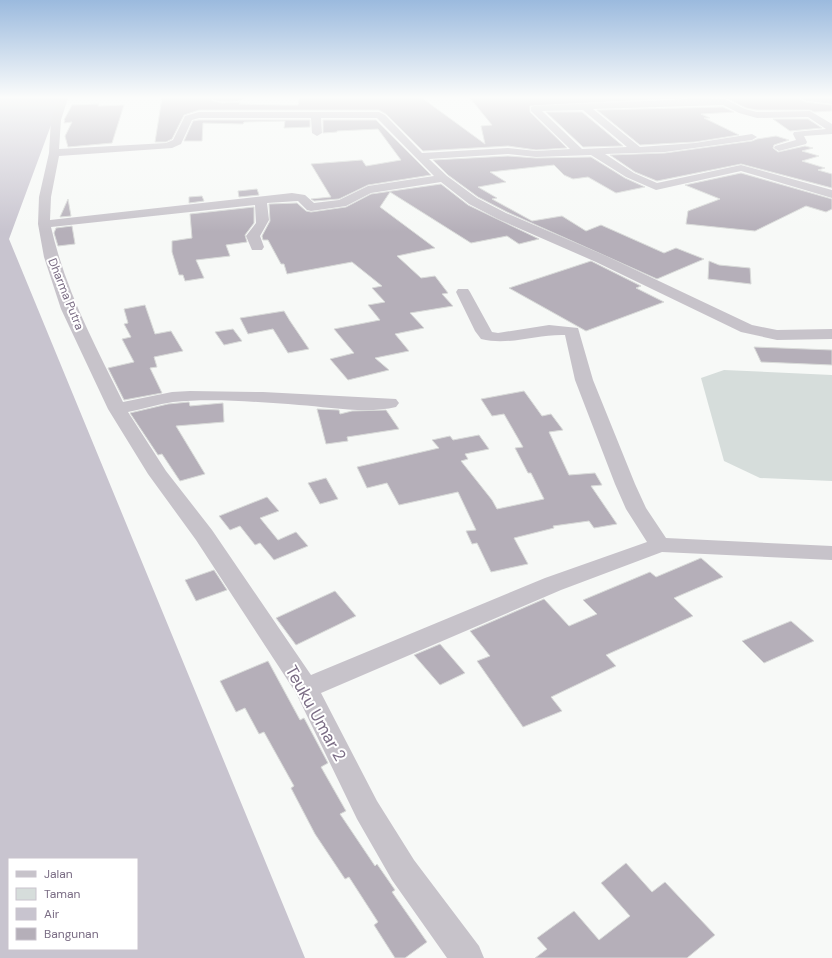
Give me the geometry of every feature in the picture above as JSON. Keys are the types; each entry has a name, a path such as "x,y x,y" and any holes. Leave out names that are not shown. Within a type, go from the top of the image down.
{"street":[{"name":"Dharma Putra","path":"55,143 46,197 44,224 51,257 69,308 117,409 158,474"},
{"path":"54,153 168,146 175,143"},
{"path":"407,143 443,178 482,206 608,262 747,329 777,335 832,334"},
{"path":"569,143 579,152"},
{"path":"628,143 637,150"},
{"path":"420,156 508,151 531,154 637,150 695,146 716,143"},
{"path":"779,148 799,143"},
{"path":"592,152 630,175 656,187 741,168 832,194"},
{"path":"44,224 298,197 311,207 336,205 368,190 443,178"},
{"path":"257,247 253,236 262,225 263,220 260,200"},
{"path":"463,292 483,331 491,337 498,338 549,330 572,331 584,380 625,484 636,509 660,544"},
{"path":"117,409 166,398 190,396 332,400 371,404 390,403"},
{"name":"Teuku Umar 2","path":"158,474 204,535 306,688 367,810 403,870 467,958"},
{"path":"306,688 553,584 660,544 832,553"}],"green space":[{"path":"724,370 832,375 832,481 760,478 724,461 701,378"}],"water":[{"path":"0,143 45,143 9,239 305,958 0,958"}],"building":[{"path":"67,143 112,143 112,143 68,147"},
{"path":"388,143 399,143 431,175 368,185 339,199 314,201 311,199 331,197 311,164 362,160 366,166 401,160"},
{"path":"415,143 483,143 485,144 485,143 562,143 567,148 536,150 508,146 423,151"},
{"path":"578,143 619,143 623,146 583,147"},
{"path":"637,143 682,143 640,145"},
{"path":"740,143 781,143 774,145 773,148 778,152 805,146 813,148 802,151 819,156 802,161 825,168 818,170 832,174 832,188 741,164 657,181 635,172 610,155 665,153"},
{"path":"508,156 536,158 591,157 625,178 645,187 616,193 588,177 573,179 564,175 554,165 490,172 506,182 478,187 497,198 492,199 532,221 562,216 586,231 601,225 664,253 676,248 704,259 657,279 507,212 478,197 448,175 433,160"},
{"path":"741,173 832,199 832,209 826,212 806,206 755,231 686,224 688,211 720,199 685,185"},
{"path":"441,184 468,205 539,239 519,244 507,236 471,243 390,192 380,207 435,248 397,256 421,278 435,276 448,293 442,294 453,306 410,313 424,328 395,334 409,351 375,358 389,370 348,380 330,359 354,353 334,329 380,320 368,305 385,302 372,288 382,286 352,262 287,274 284,264 281,264 268,240 263,240 262,236 270,221 269,204 297,203 306,211 311,212 346,207 371,194"},
{"path":"257,189 259,195 239,197 238,191"},
{"path":"202,196 204,201 189,203 189,197"},
{"path":"68,199 71,216 60,217"},
{"path":"254,207 254,223 245,235 247,242 226,245 230,256 196,260 204,278 185,281 183,275 179,275 172,252 172,241 192,238 190,214"},
{"path":"72,226 75,244 58,246 54,233 56,228"},
{"path":"591,261 641,286 636,288 664,302 586,331 509,288"},
{"path":"709,261 719,265 750,268 751,284 708,279"},
{"path":"145,305 155,334 171,331 183,351 154,357 157,367 150,368 162,393 124,400 108,368 134,362 122,339 131,337 124,324 128,323 124,309"},
{"path":"284,311 309,349 288,353 273,329 248,334 240,318"},
{"path":"233,329 242,341 224,345 215,332"},
{"path":"754,347 832,350 832,365 761,362"},
{"path":"524,391 542,416 551,414 563,430 549,432 569,475 595,473 602,485 591,486 617,524 594,528 589,521 553,526 554,528 514,538 528,564 491,572 477,543 472,544 466,531 476,530 458,492 399,505 387,483 367,488 357,467 439,448 432,440 450,436 453,440 479,435 489,449 465,454 468,459 461,461 492,500 497,509 544,499 531,473 528,473 515,448 523,447 504,414 492,416 481,399"},
{"path":"189,402 190,406 223,403 224,422 176,426 205,474 180,481 162,454 158,455 130,413 168,404"},
{"path":"317,409 339,410 340,414 352,411 386,410 399,429 347,437 348,441 326,444"},
{"path":"326,478 338,499 320,504 308,483"},
{"path":"267,497 279,511 260,518 278,540 296,532 308,546 274,560 260,543 255,545 240,526 230,530 219,516"},
{"path":"701,558 723,577 674,598 693,616 606,655 616,666 551,697 562,711 523,727 477,661 490,656 470,631 544,599 569,626 597,614 583,600 650,572 656,577"},
{"path":"214,570 227,590 196,601 185,580"},
{"path":"335,591 356,616 296,645 276,618"},
{"path":"791,621 814,641 764,663 742,641"},
{"path":"440,644 465,673 440,685 414,655"},
{"path":"268,661 300,720 304,718 328,763 321,767 346,811 340,814 375,866 377,864 395,890 392,892 427,942 405,958 395,958 374,925 378,922 349,877 345,879 315,834 291,788 294,786 264,732 259,734 245,708 236,712 220,681"},
{"path":"626,863 652,892 665,882 715,935 687,958 535,958 547,949 537,938 574,911 599,940 630,916 601,883"}]}
